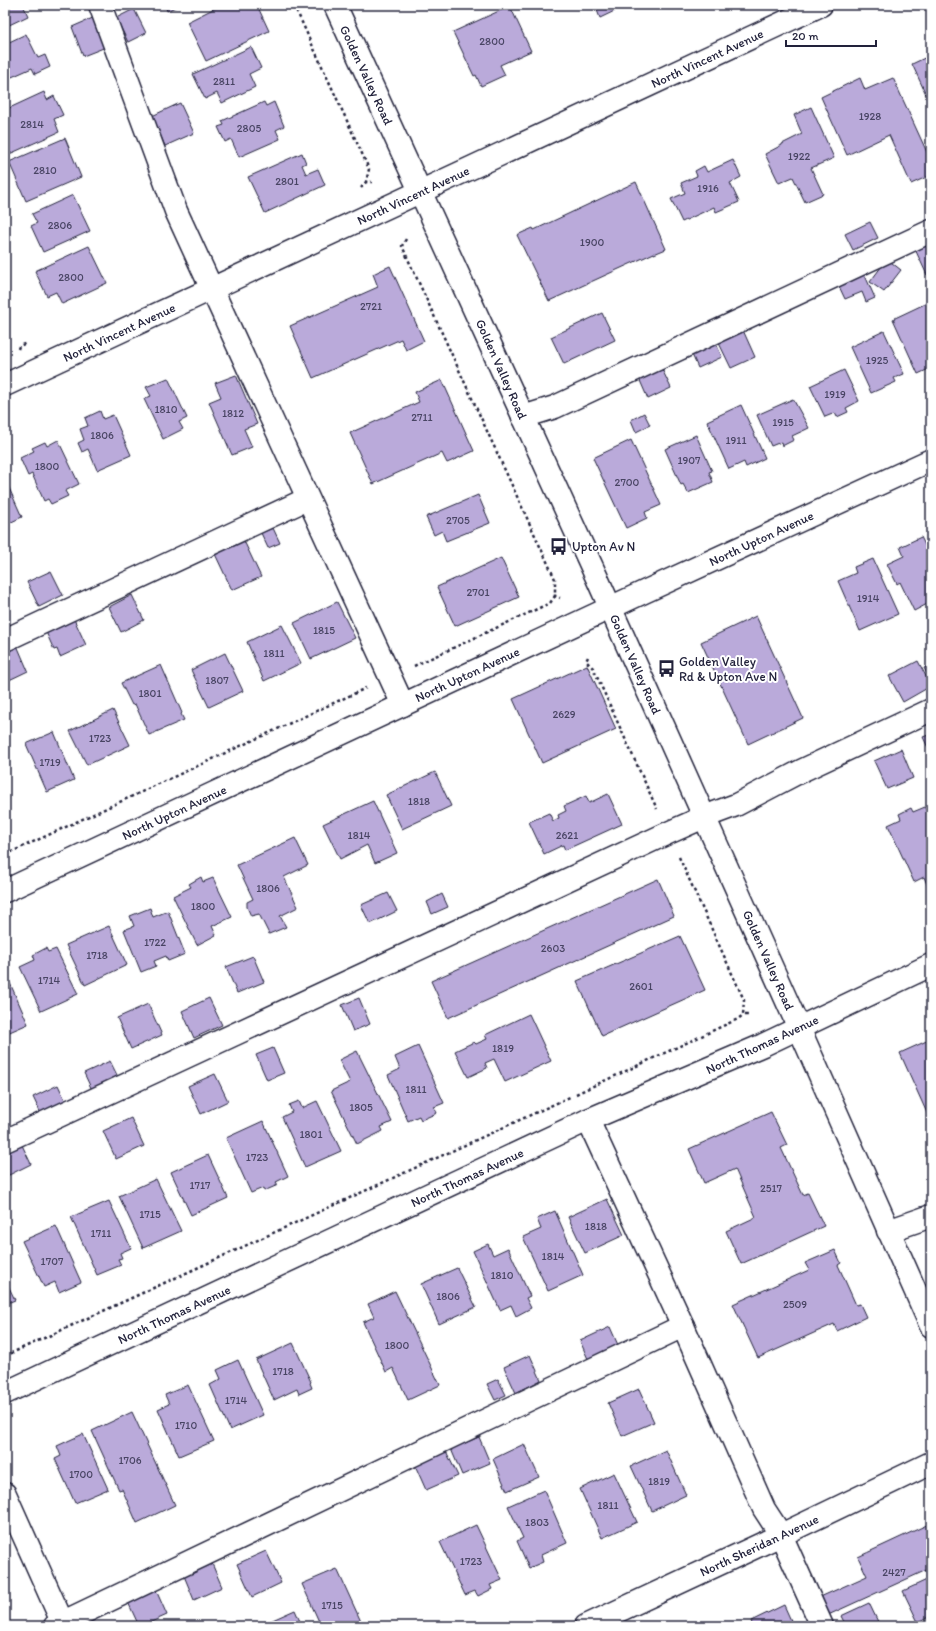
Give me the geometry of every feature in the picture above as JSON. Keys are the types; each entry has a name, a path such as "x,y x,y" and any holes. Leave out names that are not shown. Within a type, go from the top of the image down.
{"street":[{"path":"100,5 176,211 403,705"},
{"name":"Golden Valley Road","path":"335,5 611,608 931,1326"},
{"name":"North Vincent Avenue","path":"5,385 821,5"},
{"path":"524,417 555,407 931,231"},
{"name":"North Upton Avenue","path":"5,891 931,460"},
{"path":"5,640 308,499"},
{"path":"5,1141 704,817 736,805 801,771 931,710"},
{"name":"North Thomas Avenue","path":"5,1393 588,1120 763,1045 931,965"},
{"path":"588,1120 683,1326 764,1509 781,1536 822,1626"},
{"path":"888,1231 931,1216"},
{"path":"5,1494 60,1625 683,1326"},
{"name":"North Sheridan Avenue","path":"586,1626 781,1536 931,1463"}],"path":[{"path":"294,5 369,169 366,182 372,182"},
{"path":"5,854 550,603 555,596 555,579 402,246 406,239"},
{"path":"555,596 560,598"},
{"path":"5,1356 738,1019 743,1015"}],"building":[{"path":"5,5 23,5 28,16 5,27"},
{"path":"165,5 179,5 167,11"},
{"path":"221,5 257,5 269,31 206,61 187,22"},
{"path":"595,5 627,5 600,18"},
{"path":"510,6 531,51 500,65 505,75 481,86 476,75 474,76 453,32"},
{"path":"134,9 146,33 128,42 116,18"},
{"path":"95,17 106,47 83,56 72,27"},
{"path":"26,34 38,58 45,55 50,67 35,74 32,68 5,80 5,44"},
{"path":"251,47 261,68 249,74 255,87 222,103 217,93 205,99 193,74"},
{"path":"931,55 931,105 912,64"},
{"path":"860,78 865,90 893,78 931,161 931,175 911,184 889,135 847,155 821,97"},
{"path":"44,92 47,100 54,96 63,115 54,119 59,132 5,156 5,138 8,136 5,126 10,123 5,110"},
{"path":"264,102 266,106 274,102 284,126 276,130 280,139 239,157 231,139 225,142 218,127 224,125 222,121"},
{"path":"180,103 194,133 165,146 152,116"},
{"path":"811,107 834,158 811,168 823,194 805,202 793,177 779,183 765,154 802,134 794,115"},
{"path":"65,138 81,177 26,201 9,162"},
{"path":"302,153 306,163 302,165 306,174 318,169 325,185 265,213 248,177"},
{"path":"733,160 741,177 730,183 739,202 716,212 714,207 682,222 671,199 685,193 681,183 697,176 695,171 704,166 707,172"},
{"path":"636,182 666,249 654,253 549,301 517,235 533,228 534,230"},
{"path":"73,195 90,231 43,252 31,226 37,223 32,214"},
{"path":"870,222 878,238 853,250 845,234"},
{"path":"931,239 931,273 927,275 914,247"},
{"path":"89,246 107,283 62,304 56,292 47,296 35,271"},
{"path":"887,259 901,270 884,292 870,282"},
{"path":"390,266 424,341 406,350 401,339 313,378 290,326 378,287 373,274"},
{"path":"863,271 875,298 866,302 862,292 845,299 837,282"},
{"path":"931,301 931,368 918,374 893,319"},
{"path":"602,313 615,340 564,364 551,337"},
{"path":"742,328 755,357 731,368 717,339"},
{"path":"884,331 904,374 894,378 896,382 871,393 850,347"},
{"path":"714,339 722,357 698,368 690,350"},
{"path":"660,365 671,388 648,399 638,376"},
{"path":"844,370 859,401 846,408 848,412 837,417 835,413 825,417 810,386"},
{"path":"236,375 257,424 244,429 252,447 232,455 209,402 221,397 215,383"},
{"path":"168,378 187,418 179,422 183,429 163,439 144,399 151,396 146,387"},
{"path":"442,380 474,451 447,463 442,453 373,484 350,433 419,402 415,392"},
{"path":"793,399 809,428 792,436 794,440 782,446 781,442 771,446 757,415"},
{"path":"741,405 765,458 746,467 744,462 729,469 707,421"},
{"path":"100,411 103,419 113,415 131,455 97,470 88,449 82,452 78,443 84,440 80,429 88,426 85,418"},
{"path":"644,413 650,425 636,432 631,420"},
{"path":"696,435 712,471 709,472 713,482 688,493 683,484 681,485 665,449"},
{"path":"58,440 79,484 65,491 68,496 51,504 48,499 44,501 32,474 28,476 20,458 34,451 32,448 45,442 47,446"},
{"path":"631,440 661,505 645,512 647,518 626,528 593,458"},
{"path":"5,479 22,517 5,525"},
{"path":"478,495 490,523 446,541 442,531 434,535 426,517"},
{"path":"273,528 280,543 268,548 261,533"},
{"path":"921,537 931,557 931,602 914,611 900,582 897,584 887,564 904,556 900,547"},
{"path":"244,541 261,577 232,590 215,554"},
{"path":"501,558 519,597 455,626 437,587"},
{"path":"873,559 898,614 860,631 838,581 856,573 854,567"},
{"path":"51,571 63,595 39,607 27,582"},
{"path":"132,595 144,620 121,632 109,607"},
{"path":"337,602 355,638 311,659 294,623"},
{"path":"756,616 803,718 748,744 701,642"},
{"path":"73,617 86,645 60,657 57,649 54,650 46,632"},
{"path":"282,625 301,663 264,681 247,642"},
{"path":"16,643 28,671 5,682 5,648"},
{"path":"225,653 243,691 209,707 191,670"},
{"path":"918,661 931,686 903,702 889,676"},
{"path":"161,665 184,720 149,735 135,704 132,705 121,683"},
{"path":"587,665 616,729 542,763 513,699"},
{"path":"931,665 931,681 924,668"},
{"path":"113,710 130,745 87,765 70,731"},
{"path":"54,732 74,780 47,792 26,744"},
{"path":"931,734 931,754 923,737"},
{"path":"901,749 913,778 887,789 874,761"},
{"path":"435,772 451,806 402,829 386,795"},
{"path":"608,794 622,824 565,850 563,845 544,854 529,822 549,813 553,821 559,818 558,815 566,811 564,806 586,796 589,803"},
{"path":"373,801 397,853 375,863 367,845 340,859 323,824"},
{"path":"925,807 931,820 931,886 928,887 924,877 914,882 888,825 901,819 899,814 911,808 913,812"},
{"path":"295,838 308,865 284,877 298,907 280,916 286,927 269,934 259,914 251,916 247,907 247,902 253,899 237,865"},
{"path":"201,877 203,882 213,878 232,917 212,926 216,935 197,945 173,896 191,887 189,884"},
{"path":"658,879 674,916 448,1018 431,981"},
{"path":"388,893 397,911 370,924 361,905"},
{"path":"442,894 448,907 432,914 427,902"},
{"path":"150,908 153,917 168,911 185,954 168,961 166,956 154,961 156,966 141,972 124,930 134,926 130,916"},
{"path":"109,926 127,965 85,985 66,945"},
{"path":"680,936 705,990 602,1036 577,981"},
{"path":"46,948 48,952 56,949 78,994 41,1011 20,967 35,960 33,955"},
{"path":"253,956 264,982 237,993 226,967"},
{"path":"5,974 28,1024 5,1034"},
{"path":"209,998 222,1025 194,1038 182,1011"},
{"path":"359,998 370,1024 353,1031 342,1005"},
{"path":"148,1004 162,1035 131,1049 117,1018"},
{"path":"529,1014 551,1061 505,1082 494,1059 485,1063 487,1068 468,1077 455,1051 474,1042 476,1044 487,1039 485,1035"},
{"path":"931,1039 931,1122 900,1053"},
{"path":"418,1046 444,1103 434,1107 437,1113 421,1120 419,1116 408,1121 388,1075 400,1069 395,1057"},
{"path":"273,1048 284,1073 267,1080 256,1055"},
{"path":"357,1051 392,1122 381,1127 383,1131 357,1144 331,1091 350,1082 339,1060"},
{"path":"110,1061 118,1077 92,1090 84,1073"},
{"path":"215,1074 228,1101 201,1114 188,1086"},
{"path":"58,1085 66,1102 41,1114 33,1097"},
{"path":"299,1101 302,1108 317,1101 341,1151 305,1167 282,1117 292,1112 289,1105"},
{"path":"771,1112 787,1145 781,1148 803,1195 808,1193 824,1226 741,1264 726,1231 756,1217 735,1169 704,1183 689,1149"},
{"path":"131,1118 144,1146 116,1159 103,1131"},
{"path":"263,1121 288,1176 276,1182 278,1185 264,1191 263,1188 251,1193 226,1138"},
{"path":"22,1145 31,1164 5,1177 5,1153"},
{"path":"208,1155 228,1198 191,1215 171,1172"},
{"path":"156,1179 181,1231 143,1248 119,1196"},
{"path":"607,1199 624,1235 585,1253 568,1217"},
{"path":"109,1201 131,1248 120,1253 122,1258 118,1259 121,1265 97,1275 71,1217"},
{"path":"555,1211 583,1275 548,1291 523,1237 541,1229 537,1219"},
{"path":"56,1226 81,1282 59,1292 55,1282 44,1287 22,1241"},
{"path":"488,1244 493,1255 508,1248 530,1296 526,1298 531,1308 516,1316 511,1305 500,1310 473,1251"},
{"path":"835,1250 841,1263 838,1265 856,1305 860,1304 866,1317 837,1331 834,1324 758,1358 733,1304 809,1270 805,1263"},
{"path":"457,1268 476,1307 439,1324 421,1284"},
{"path":"5,1279 15,1300 5,1304"},
{"path":"395,1291 440,1385 408,1400 393,1368 386,1372 363,1322 374,1317 368,1304"},
{"path":"610,1327 618,1345 588,1359 580,1341"},
{"path":"293,1343 311,1382 312,1388 299,1394 297,1389 274,1400 256,1360"},
{"path":"530,1355 541,1380 516,1393 504,1367"},
{"path":"238,1360 263,1415 230,1430 210,1385 221,1379 217,1370"},
{"path":"498,1379 506,1395 495,1400 487,1384"},
{"path":"188,1385 214,1441 179,1456 158,1409 169,1404 165,1395"},
{"path":"639,1389 654,1422 622,1436 608,1403"},
{"path":"132,1412 175,1505 137,1523 122,1489 119,1490 92,1431"},
{"path":"83,1434 108,1489 75,1503 55,1459 61,1456 57,1446"},
{"path":"479,1437 490,1463 462,1475 451,1449"},
{"path":"524,1444 539,1477 507,1491 493,1459"},
{"path":"445,1449 458,1476 426,1490 414,1463"},
{"path":"666,1450 686,1495 652,1511 631,1466"},
{"path":"614,1473 637,1522 602,1538 580,1489"},
{"path":"544,1490 567,1543 541,1555 543,1562 529,1568 517,1541 523,1538 508,1506"},
{"path":"931,1523 931,1568 826,1616 818,1598 867,1576 858,1557"},
{"path":"476,1525 502,1580 490,1585 492,1589 478,1596 475,1591 465,1595 440,1542"},
{"path":"266,1551 281,1583 252,1597 237,1564"},
{"path":"210,1559 222,1587 194,1600 182,1571"},
{"path":"337,1569 363,1626 321,1626 302,1584"},
{"path":"931,1578 931,1616 918,1622 903,1591"},
{"path":"155,1588 167,1615 139,1626 127,1600"},
{"path":"869,1603 880,1626 846,1626 841,1616"},
{"path":"784,1605 793,1625 797,1624 798,1626 753,1626 751,1621"},
{"path":"295,1610 302,1626 259,1626"}],"place":[{"name":"Upton Av N","path":"559,546"},
{"name":"Golden Valley Rd & Upton Ave N","path":"666,668"}]}
